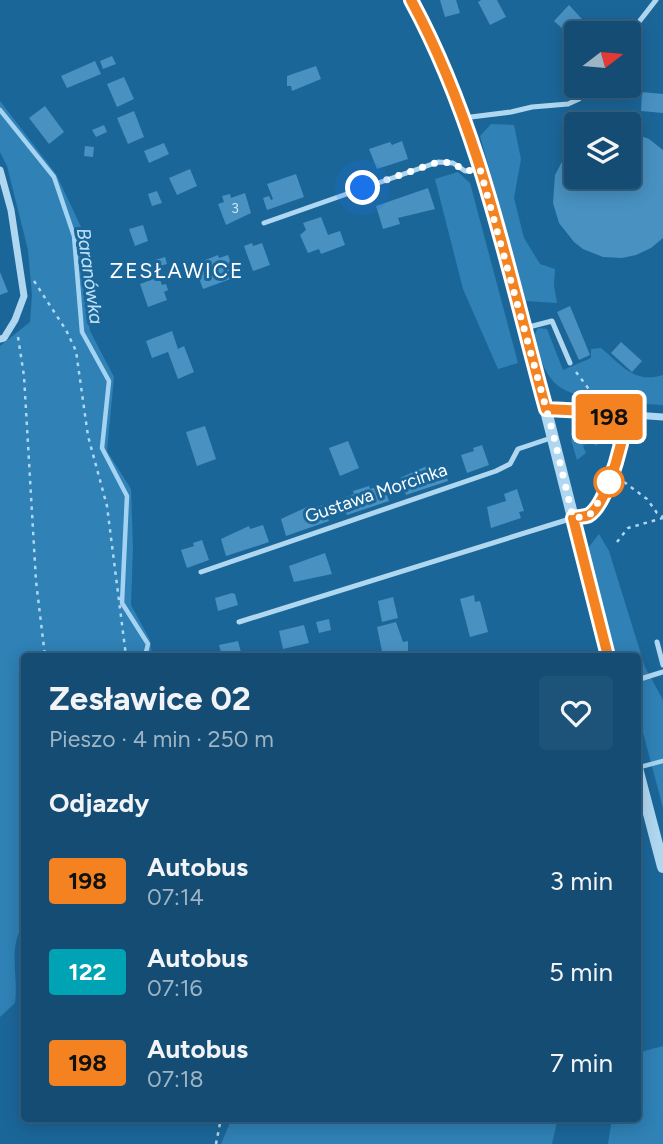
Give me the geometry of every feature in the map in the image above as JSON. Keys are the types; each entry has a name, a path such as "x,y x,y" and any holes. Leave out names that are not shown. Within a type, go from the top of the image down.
{"street":[{"path":"411,0 442,64 480,169 554,437 607,653"},
{"path":"0,170 11,210 24,296 15,320 4,338 0,339"},
{"path":"546,409 663,417"},
{"path":"641,783 663,867"}],"lane":[{"path":"640,21 656,0"},
{"path":"463,118 568,104 580,98"},
{"path":"264,223 438,162 453,163 465,171 480,169"},
{"path":"525,328 552,321 570,363"},
{"path":"239,622 573,518 589,516 613,474 621,444 606,412"},
{"name":"Gustawa Morcinka","path":"201,572 496,471 510,464 518,449 554,437"},
{"path":"657,642 663,665"},
{"path":"641,679 663,672"}],"path":[{"path":"20,269 35,282 76,351 88,436 107,506 126,653"},
{"path":"15,320 23,362 35,573 45,653"},
{"path":"570,363 598,401"},
{"path":"624,482 647,499 663,517"},
{"path":"617,542 628,528 663,517"},
{"path":"216,1144 220,1122"}],"shaded area":[{"path":"0,101 56,174 82,229 84,293 90,331 114,377 107,451 131,489 131,605 150,640 152,653 21,653 21,929 15,952 15,1003 0,1017 0,346 30,322 32,295 28,250 7,166 0,152"},
{"path":"491,124 514,125 521,159 514,198 524,238 540,264 555,269 557,303 526,301 480,136"},
{"path":"458,172 470,183 518,363 498,369 463,289 435,179"},
{"path":"538,328 547,329 563,370 591,358 591,349 601,348 636,375 663,375 663,405 607,401 565,390 551,379 544,367 534,335"},
{"path":"588,428 600,442 596,446 592,440 583,446 586,453 577,460 571,440 576,431"},
{"path":"599,534 609,551 641,653 613,653 588,548"},
{"path":"641,654 663,700 663,808 641,725"},
{"path":"663,1046 663,1144 608,1144 611,1122 641,1122 641,1052"},
{"path":"230,1122 557,1122 552,1144 221,1144"}],"building":[{"path":"440,0 456,0 460,13 445,17"},
{"path":"497,0 506,17 490,25 478,2"},
{"path":"569,5 584,21 564,21 564,30 554,21"},
{"path":"112,56 116,64 103,69 100,61"},
{"path":"95,61 101,74 67,88 61,76"},
{"path":"316,66 321,79 292,91 291,86 287,86 287,76"},
{"path":"124,77 134,99 117,107 107,84"},
{"path":"642,92 663,94 663,113 641,111"},
{"path":"45,106 64,132 49,144 29,118"},
{"path":"134,111 144,137 128,144 117,118"},
{"path":"104,125 107,132 96,137 92,130"},
{"path":"641,136 649,139 663,150 663,238 651,248 622,258 603,257 583,249 559,223 553,203 555,175 564,158 564,189 641,189"},
{"path":"402,141 408,159 377,169 369,149"},
{"path":"164,143 169,154 149,163 144,151"},
{"path":"85,146 94,147 93,157 84,156"},
{"path":"190,169 197,186 177,195 169,178"},
{"path":"296,174 304,197 267,210 263,198 269,196 273,199 267,184"},
{"path":"428,188 435,209 398,218 400,224 383,229 376,206"},
{"path":"157,191 162,203 152,206 148,194"},
{"path":"245,193 251,213 226,225 218,204 224,202 222,196 230,194 231,198"},
{"path":"321,217 328,235 340,231 345,245 321,254 319,249 308,253 300,235 306,230 303,223"},
{"path":"143,225 148,241 135,246 129,229"},
{"path":"252,243 253,246 262,243 270,265 253,271 244,246"},
{"path":"218,255 219,258 228,255 236,277 203,289 195,267"},
{"path":"165,257 167,264 157,267 155,260"},
{"path":"0,272 8,292 0,295"},
{"path":"159,277 162,285 166,284 168,290 164,292 167,300 148,307 140,284"},
{"path":"570,306 590,355 579,360 557,312"},
{"path":"172,331 178,349 184,346 194,372 178,379 168,352 152,358 146,341"},
{"path":"621,342 642,361 632,372 611,353"},
{"path":"205,426 216,459 197,466 186,432"},
{"path":"348,441 359,468 340,476 329,448"},
{"path":"482,445 489,465 467,473 461,455"},
{"path":"443,464 448,481 406,495 400,478 429,465 430,469"},
{"path":"383,485 389,501 347,515 341,499 354,494 353,491"},
{"path":"517,489 524,511 519,512 521,518 491,528 487,507 506,501 504,494"},
{"path":"323,505 329,521 286,536 281,519 309,506 310,509"},
{"path":"263,525 269,542 226,556 221,539 249,526 250,529"},
{"path":"202,540 209,560 187,568 181,550"},
{"path":"325,553 332,574 294,582 289,566"},
{"path":"235,594 238,605 218,611 215,598"},
{"path":"474,595 475,602 480,601 488,632 470,637 460,599"},
{"path":"393,597 398,618 382,622 378,601"},
{"path":"329,619 331,630 319,633 316,622"},
{"path":"396,622 403,642 408,641 408,653 382,653 377,627"},
{"path":"304,625 309,643 283,649 279,631"},
{"path":"238,641 241,653 221,653 219,645"}],"waterway":[{"name":"Baranówka","path":"0,110 54,177 74,236 82,332 109,381 102,448 127,496 122,603 148,644 146,653"},
{"name":"Baranówka","path":"641,767 663,761"}],"bus line":[{"name":"198","path":"411,0 450,84 480,169 546,409 606,412 621,444 613,474 595,509 589,516 573,518 607,653"}],"district":[{"name":"ZESŁAWICE","path":"177,270"}],"route":[{"path":"363,188 438,162 453,163 465,171 480,169 554,437 573,518 589,516 613,474 609,482"}]}
